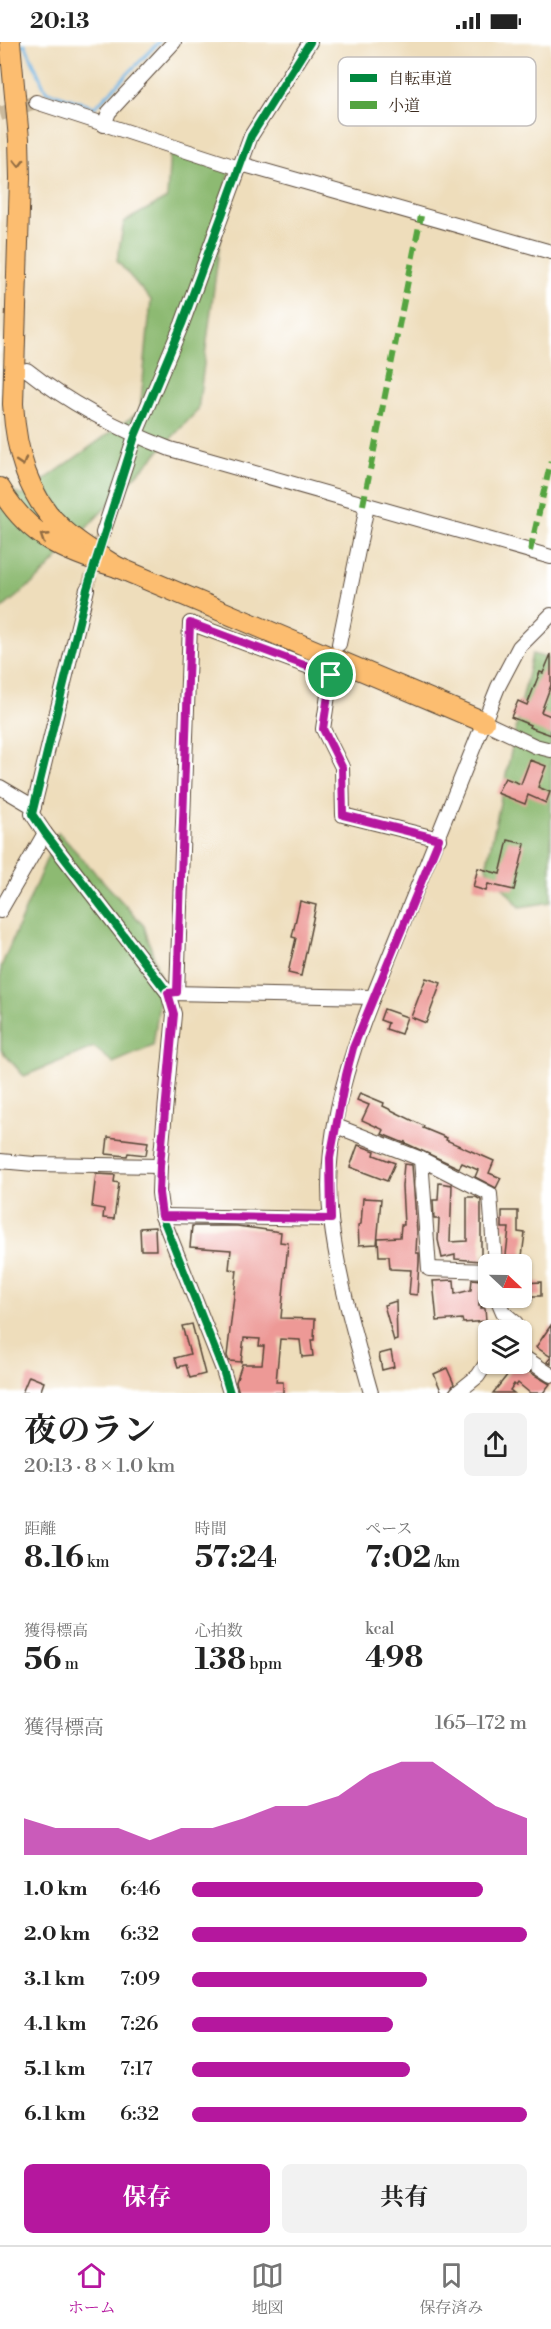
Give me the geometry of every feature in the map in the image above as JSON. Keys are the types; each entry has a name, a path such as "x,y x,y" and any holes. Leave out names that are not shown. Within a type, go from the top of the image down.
{"highway":[{"path":"10,42 20,178 13,404 15,434 21,462 44,508 62,530 117,567"},
{"path":"0,488 14,510 33,530 57,546 79,556 117,567 484,722"}],"street":[{"path":"104,125 109,112 174,42"},
{"path":"103,533 135,436 182,324 251,136 310,42"},
{"path":"36,102 240,166 551,252"},
{"path":"27,370 72,403 135,436 170,449 551,557"},
{"path":"339,644 366,511 363,505"},
{"path":"87,589 32,813 45,833 172,992 373,997"},
{"path":"371,1393 350,1318 331,1219 330,1158 353,1048 439,839 498,687 519,647 551,615"},
{"path":"230,1393 162,1216 159,1193 174,1014 172,992 190,623 331,675 323,729 342,767 343,815 439,839"},
{"path":"484,722 535,746 551,750"},
{"path":"0,787 34,807"},
{"path":"0,911 45,833"},
{"path":"336,1126 421,1159 490,1194 494,1254"},
{"path":"421,1159 429,1269 478,1271"},
{"path":"0,1161 34,1164 160,1166"},
{"path":"162,1216 331,1219"},
{"path":"501,1308 512,1320"},
{"path":"532,1362 551,1374"},
{"path":"458,1393 476,1389 479,1374"}],"green space":[{"path":"170,150 230,165 198,410 39,578 0,610 0,485 22,496 140,411 151,300 117,261 124,222 167,198"},
{"path":"532,654 551,659 551,902 520,907 486,868"},
{"path":"58,832 144,926 162,984 153,1046 113,1063 94,1047 24,1076 1,1050 1,967"}],"building":[{"path":"551,654 551,685 541,712 551,716 551,735 511,717 518,701 527,705 540,672 543,673"},
{"path":"530,760 546,766 538,787 550,792 546,803 528,795 525,804 497,793 505,778 521,784"},
{"path":"508,840 525,844 514,890 488,884 486,891 473,887 478,868 500,874"},
{"path":"300,901 316,905 301,976 288,973 296,938 292,937"},
{"path":"426,978 441,983 426,1023 411,1017"},
{"path":"384,1009 407,1017 401,1034 386,1029 388,1023 380,1020"},
{"path":"360,1093 384,1103 383,1106 447,1138 446,1140 494,1161 489,1173 501,1178 496,1188 475,1177 478,1170 462,1163 459,1168 405,1141 404,1143 382,1134 384,1130 362,1120 369,1105 357,1100"},
{"path":"108,1137 148,1142 146,1155 106,1154"},
{"path":"358,1145 375,1151 374,1155 395,1163 387,1181 350,1167"},
{"path":"404,1164 412,1165 417,1232 416,1253 419,1253 417,1295 409,1294 411,1270 390,1269 389,1256 379,1256 378,1238 400,1237 401,1225 404,1225 402,1186"},
{"path":"96,1174 115,1175 114,1182 119,1183 114,1219 103,1218 104,1209 92,1207"},
{"path":"439,1183 452,1185 450,1242 467,1241 467,1197 476,1197 481,1200 481,1254 478,1254 478,1261 455,1259 455,1255 442,1258 438,1240 439,1219 434,1219 433,1200 438,1200"},
{"path":"363,1198 381,1199 377,1244 359,1245 358,1225 361,1224"},
{"path":"502,1211 518,1211 518,1232 525,1233 522,1254 506,1254 509,1228 502,1228"},
{"path":"192,1226 237,1226 281,1232 280,1242 288,1243 281,1318 315,1319 314,1340 311,1340 313,1356 302,1357 300,1340 280,1339 276,1382 283,1382 283,1393 239,1393 236,1382 242,1364 262,1364 264,1346 259,1346 260,1339 244,1338 241,1362 229,1361 227,1356 237,1270 229,1269 231,1250 190,1247"},
{"path":"155,1227 156,1250 141,1250 140,1228"},
{"path":"472,1279 478,1280 478,1308 485,1308 486,1320 463,1323 462,1319 437,1321 433,1281 454,1280 455,1294 471,1290"},
{"path":"532,1282 541,1282 541,1296 532,1296"},
{"path":"396,1301 397,1340 394,1341 384,1305"},
{"path":"192,1324 205,1374 190,1378 186,1365 178,1367 175,1358 190,1354 182,1326"},
{"path":"551,1325 551,1357 536,1347"},
{"path":"391,1351 394,1367 382,1370 379,1354"},
{"path":"447,1368 454,1384 448,1393 442,1393 434,1374"},
{"path":"532,1373 550,1384 543,1393 530,1393 518,1383 516,1386 514,1384 510,1390 514,1393 493,1393 508,1374"},
{"path":"29,1376 44,1382 40,1393 22,1393"}],"waterway":[{"path":"18,46 25,44 46,91 95,107 159,42"}],"tunnel":[{"path":"0,114 36,102"},
{"path":"87,589 103,533"}],"marked path":[{"path":"363,505 421,216"},
{"path":"530,551 551,461"}],"cycle path":[{"path":"230,1393 162,1216 159,1193 160,1166 174,1014 168,993 32,814 87,589 135,436 182,324 251,136 310,42"}],"route":[{"path":"190,623 331,675 323,729 342,767 343,815 439,839 353,1048 330,1158 331,1219 162,1216 159,1193 160,1166 174,1014 168,993 177,992 190,623"}]}
